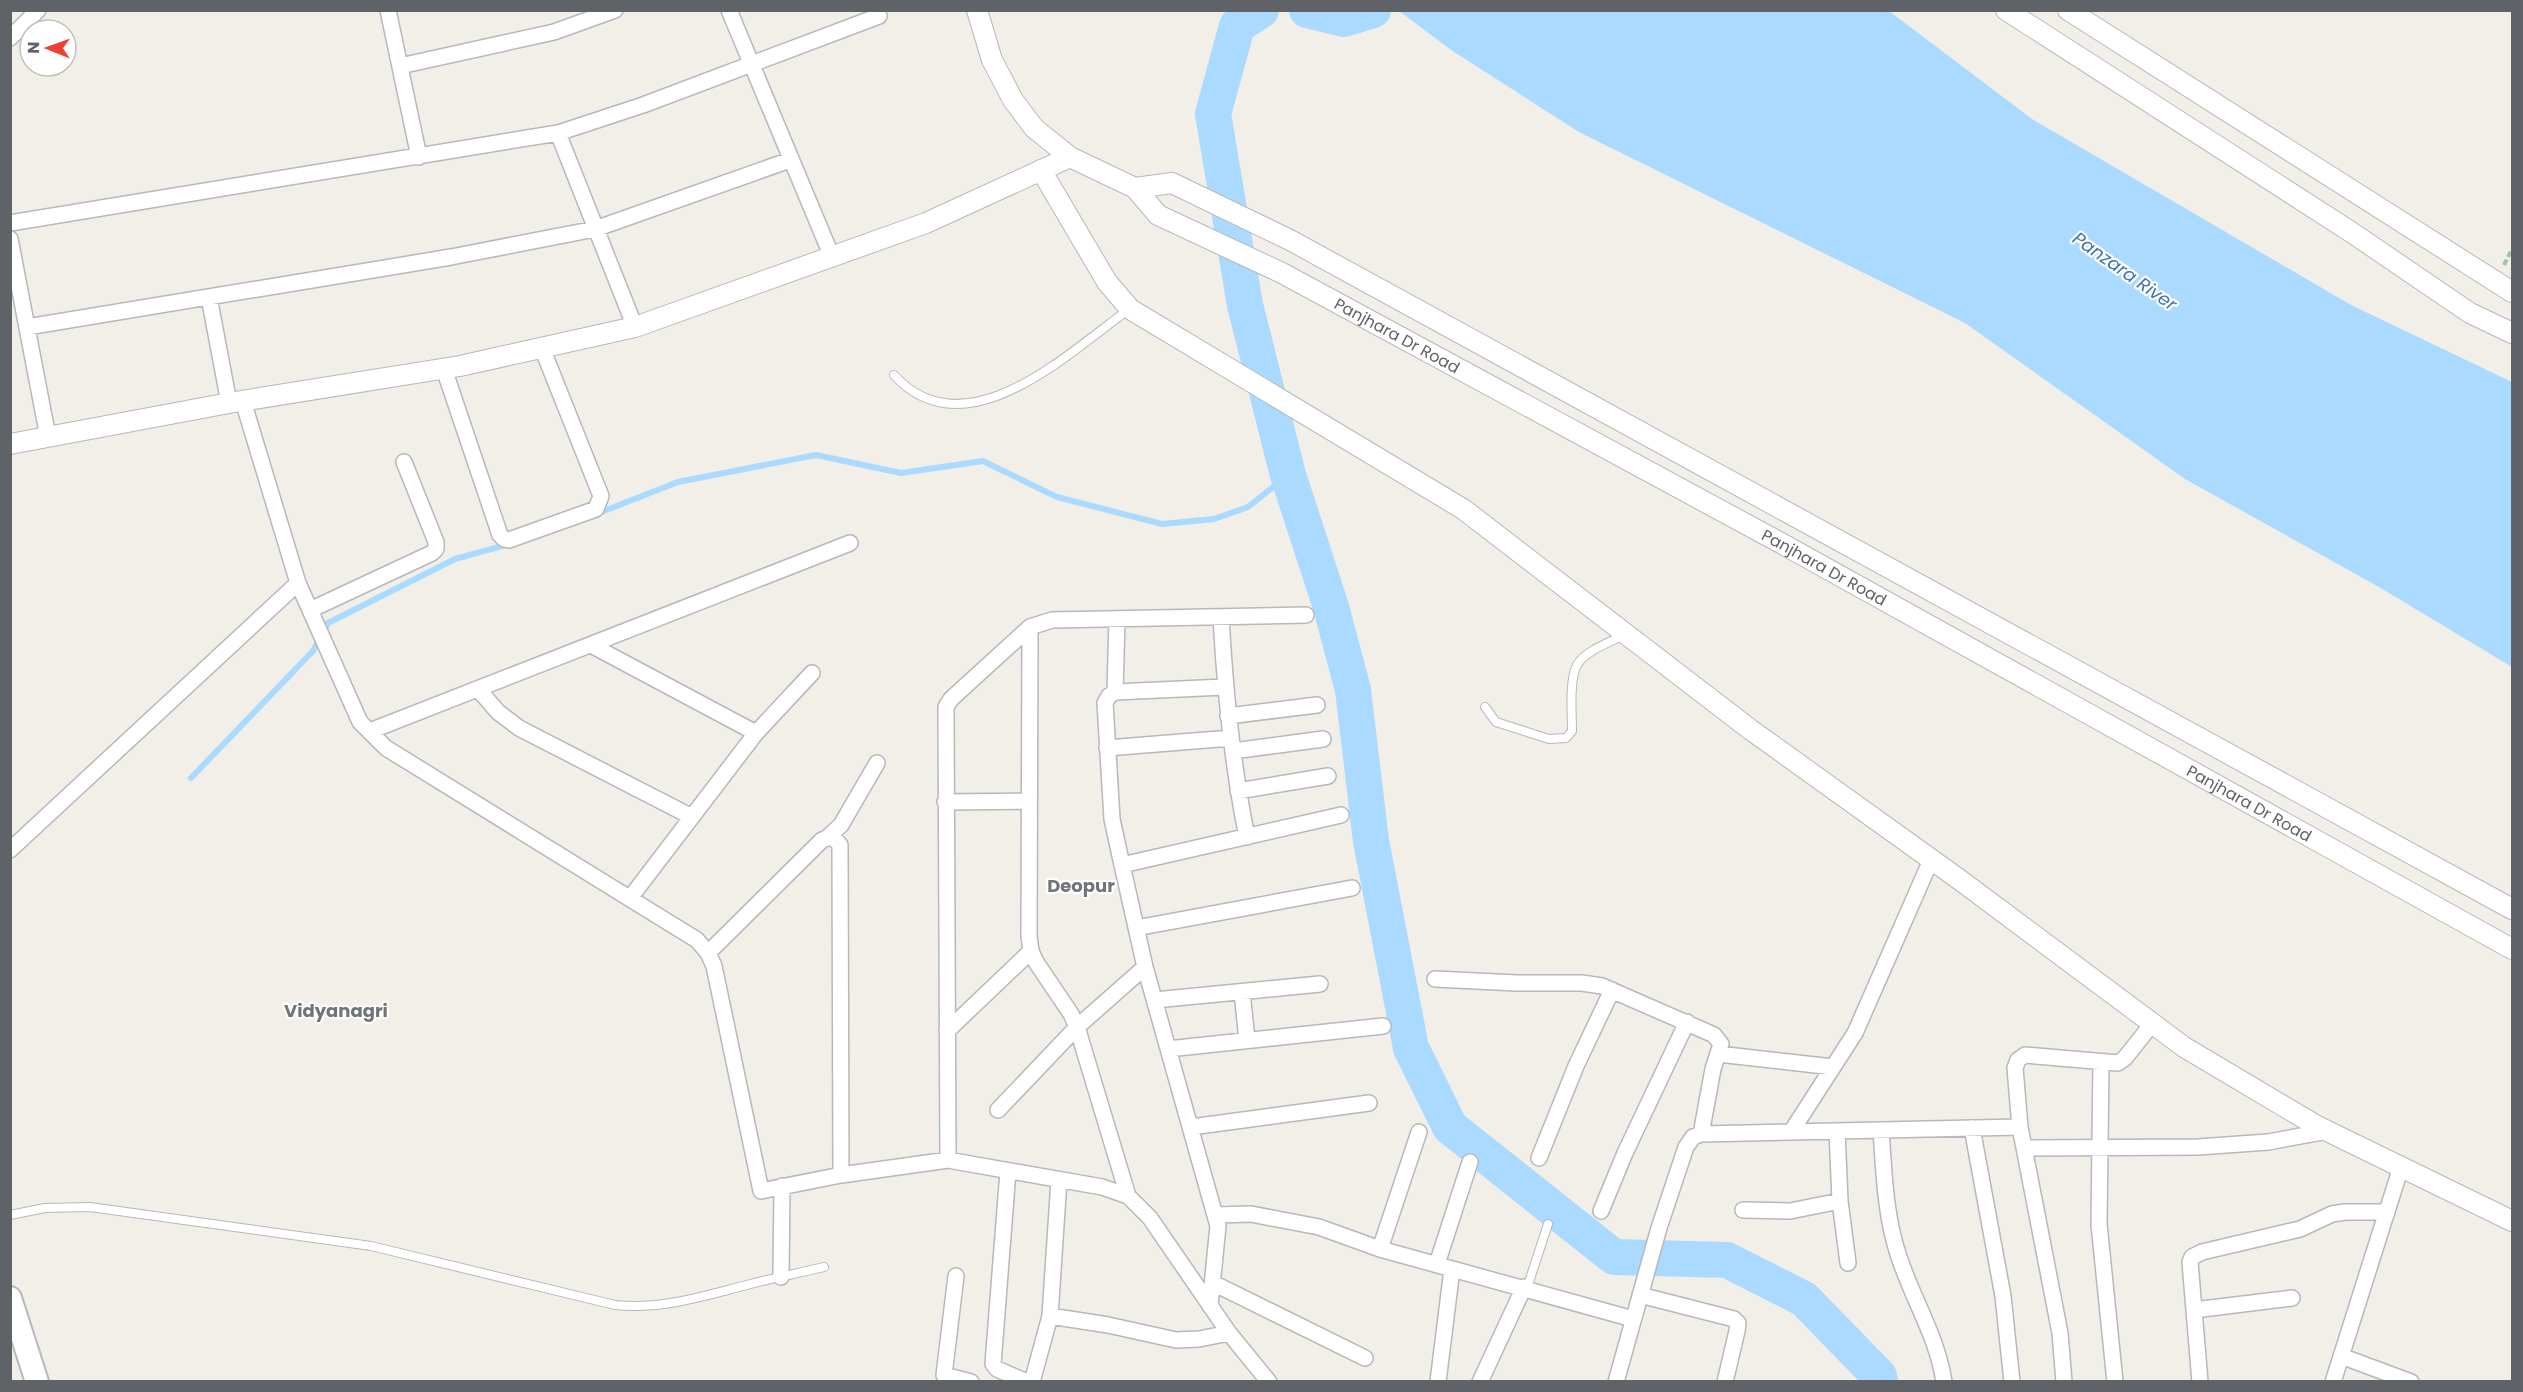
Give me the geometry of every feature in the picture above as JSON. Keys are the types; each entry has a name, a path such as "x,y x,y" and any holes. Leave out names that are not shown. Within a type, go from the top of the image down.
{"main road":[{"path":"10,1298 37,1382"}],"street":[{"path":"10,38 38,10"},
{"path":"388,10 418,157"},
{"path":"400,66 554,32 615,10"},
{"path":"729,10 832,257"},
{"name":"Panjhara Dr Road","path":"977,10 992,60 1013,100 1034,128 1070,157 1135,188 1158,215 1282,273 1779,542 2512,949"},
{"path":"2006,10 2351,231 2470,313 2512,333"},
{"path":"2068,10 2512,292"},
{"path":"10,223 558,133 643,105 879,16"},
{"path":"558,133 635,327"},
{"path":"10,444 236,402 444,369 635,327 926,223 1070,157"},
{"path":"27,327 451,257 595,229 790,160"},
{"path":"1041,170 1107,282 1130,309 1463,508 1750,730 2184,1047 2328,1131 2512,1221"},
{"name":"Panjhara Dr Road","path":"1135,188 1172,183 1290,240 2512,909"},
{"path":"10,239 48,437"},
{"path":"209,297 236,402 298,584 360,722 386,748 697,940 708,953 714,966 761,1191 841,1175 948,1160 1102,1187 1128,1196 1150,1218 1229,1333 1269,1382"},
{"path":"444,369 500,535 509,540 596,508 601,496 542,348"},
{"path":"310,610 432,553 436,549 436,542 404,462"},
{"path":"370,732 850,543"},
{"path":"10,850 298,584"},
{"path":"948,1160 945,802 946,707 951,699 1030,627 1052,620 1306,615"},
{"path":"1221,617 1224,687 1238,791 1247,837"},
{"path":"1115,692 1117,619"},
{"path":"1030,627 1029,936 1031,951 1071,1014 1077,1028 1128,1196"},
{"path":"591,645 756,734"},
{"path":"630,898 756,734 812,673"},
{"path":"1210,1306 1218,1226 1145,967 1122,866 1112,819 1105,703 1115,692 1224,687"},
{"path":"478,689 498,712 519,728 692,817"},
{"path":"1228,717 1317,705"},
{"path":"1107,748 1323,739"},
{"path":"708,953 822,840 841,825 878,763"},
{"path":"1238,791 1328,776"},
{"path":"945,802 1029,801"},
{"path":"1122,866 1341,815"},
{"path":"828,837 835,839 840,845 841,1175"},
{"path":"1791,1132 1855,1033 1931,860"},
{"path":"1136,928 1352,888"},
{"path":"947,1031 1031,951"},
{"path":"998,1110 1077,1028 1145,967"},
{"path":"1435,979 1582,983 1612,990 1687,1022 1719,1039 1720,1044 1701,1134"},
{"path":"1155,1000 1320,984"},
{"path":"1539,1158 1576,1066 1612,990"},
{"path":"1242,992 1247,1040"},
{"path":"1601,1211 1625,1153 1687,1022"},
{"path":"2064,1382 2060,1333 2020,1127 2015,1068 2018,1060 2025,1055 2118,1063 2125,1058 2152,1024"},
{"path":"1168,1049 1383,1026"},
{"path":"1718,1054 1833,1067"},
{"path":"2101,1063 2098,1147 2099,1224 2115,1382"},
{"path":"1191,1127 1369,1103"},
{"path":"1616,1382 1659,1228 1686,1147 1693,1137 1701,1134 2020,1127"},
{"path":"1972,1128 2003,1296 2012,1382"},
{"path":"1881,1130 1889,1218 1899,1257 1936,1344 1944,1382"},
{"path":"1837,1131 1840,1201 1848,1263"},
{"path":"2024,1148 2198,1147 2268,1142 2328,1131"},
{"path":"1380,1249 1419,1132"},
{"path":"1438,1382 1445,1267 1470,1162"},
{"path":"2333,1382 2401,1167"},
{"path":"976,1382 993,1364 1008,1171"},
{"path":"1032,1382 1050,1316 1059,1180"},
{"path":"780,1277 782,1186"},
{"path":"1743,1209 1790,1211 1840,1201"},
{"path":"2200,1382 2190,1262 2197,1254 2300,1229 2331,1214 2387,1212"},
{"path":"1215,1215 1251,1214 1319,1227 1380,1249 1634,1319"},
{"path":"956,1276 944,1375 971,1382"},
{"path":"1213,1283 1365,1358"},
{"path":"1480,1382 1525,1288"},
{"path":"1640,1295 1734,1319 1737,1323 1737,1331 1725,1382"},
{"path":"2194,1310 2292,1298"},
{"path":"1050,1316 1108,1325 1176,1340 1198,1339 1229,1333"},
{"path":"2342,1356 2411,1382"},
{"path":"993,1364 997,1369 1027,1382"}],"lane":[{"path":"894,375 906,387 927,399 948,404 969,405 998,396 1029,381 1130,309"},
{"path":"1485,707 1496,722 1549,739 1566,738 1572,731 1574,675 1578,664 1587,656 1626,634"},
{"path":"10,1215 45,1208 90,1207 371,1246 615,1305 630,1306 653,1306 707,1297 824,1267"},
{"path":"1525,1288 1548,1224"}],"water":[{"name":"Panzara River","path":"1399,11 1889,11 2032,119 2351,305 2512,382 2512,667 2379,587 2185,479 1965,323 1579,132 1451,50"}],"waterway":[{"path":"1261,10 1237,26 1213,114 1245,305 1288,475 1331,607 1353,690 1371,841 1411,1048 1450,1127 1614,1257 1727,1260 1804,1299 1879,1376 1880,1382"},
{"path":"1307,10 1344,19 1373,10"},
{"path":"596,514 678,482 816,455 901,473 983,461 1057,497 1162,524 1214,519 1248,507 1288,475"},
{"path":"191,778 313,651 328,623 455,559 510,544"}],"district":[{"name":"Deopur","path":"1081,885"},
{"name":"Vidyanagri","path":"336,1010"}]}
